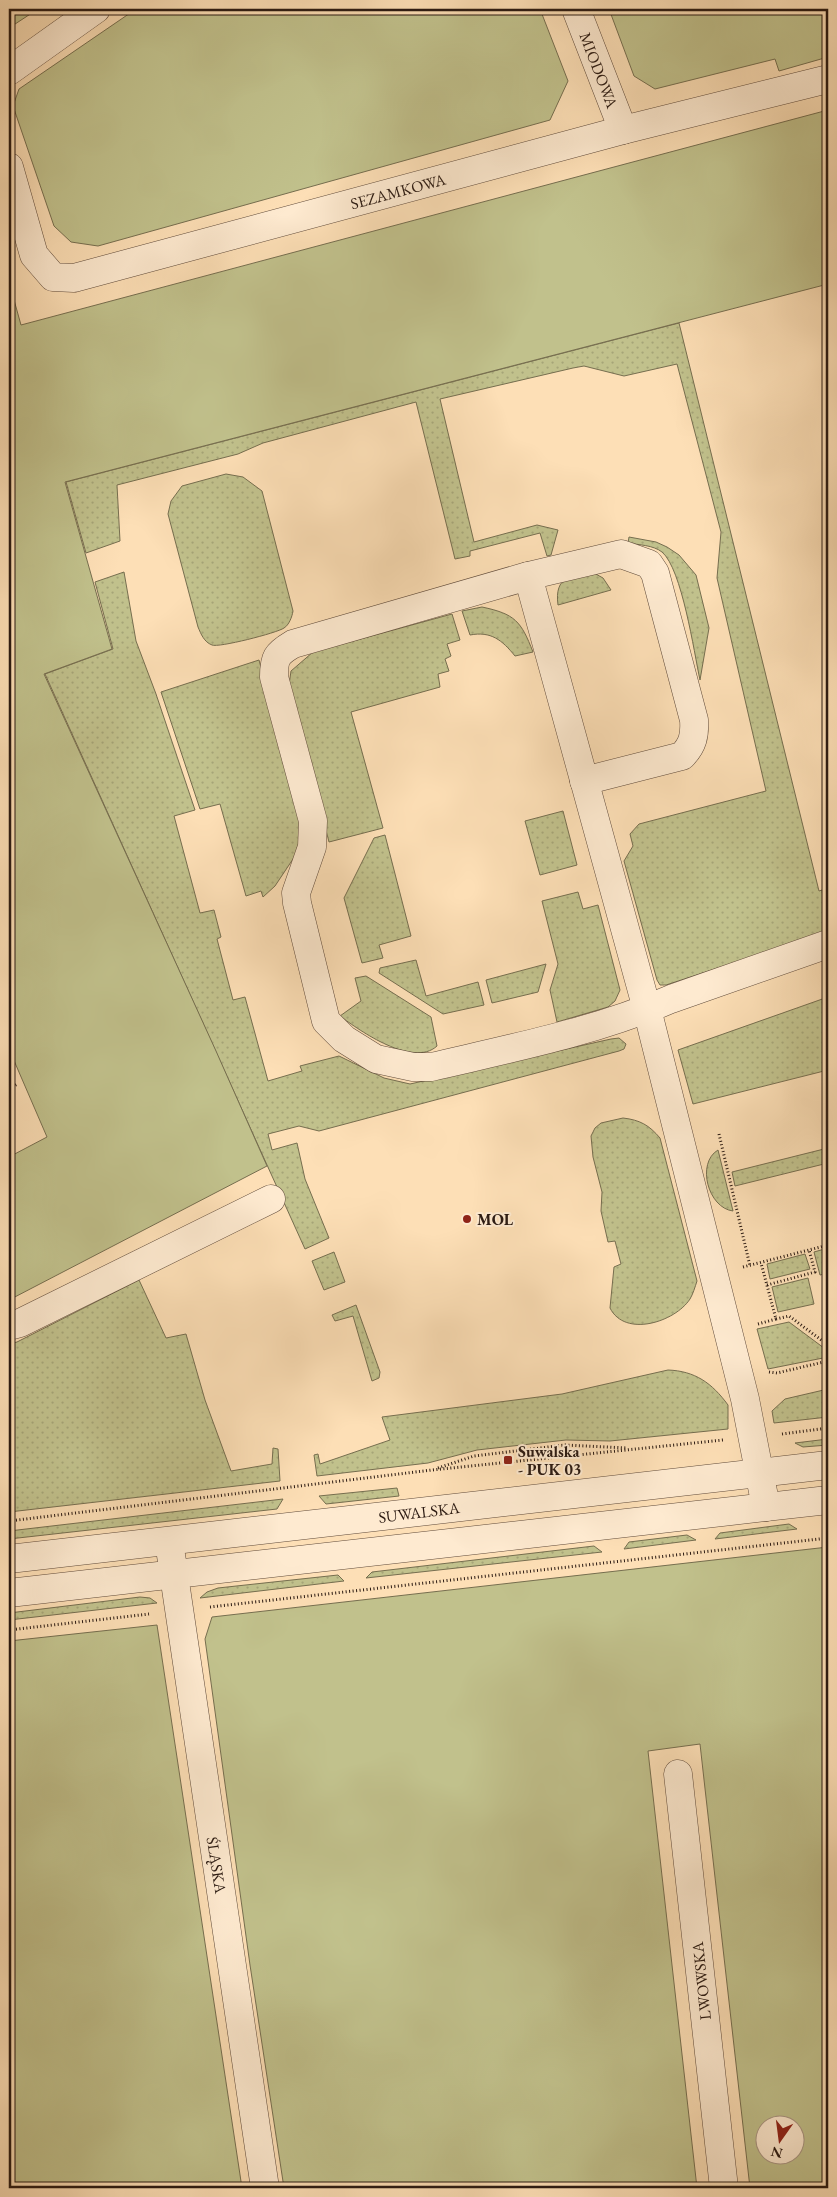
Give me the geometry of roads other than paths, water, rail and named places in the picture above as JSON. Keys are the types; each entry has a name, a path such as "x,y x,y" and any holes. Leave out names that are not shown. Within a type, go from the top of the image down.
{"street":[{"path":"9,71 96,9"},
{"name":"MIODOWA","path":"576,9 623,130"},
{"name":"SEZAMKOWA","path":"9,167 13,199 34,254 53,277 74,278 623,130 828,79"},
{"path":"584,781 682,756 695,736 694,720 655,573 649,564 621,554 528,576 293,644 280,651 274,662 274,677 313,821 312,846 296,893 297,903 326,1022 344,1039 376,1059 413,1067 431,1067 582,1032 828,944"},
{"path":"528,576 647,1009 745,1398 766,1507"},
{"path":"9,1326 20,1323 271,1199"},
{"name":"SUWALSKA","path":"9,1560 828,1465"},
{"name":"SUWALSKA","path":"9,1593 828,1500"},
{"name":"ŚLĄSKA","path":"169,1541 265,2188"},
{"name":"LWOWSKA","path":"678,1774 724,2188"}],"place":[{"name":"MOL","path":"467,1219"},
{"name":"Suwalska - PUK 03","path":"508,1460"}]}
